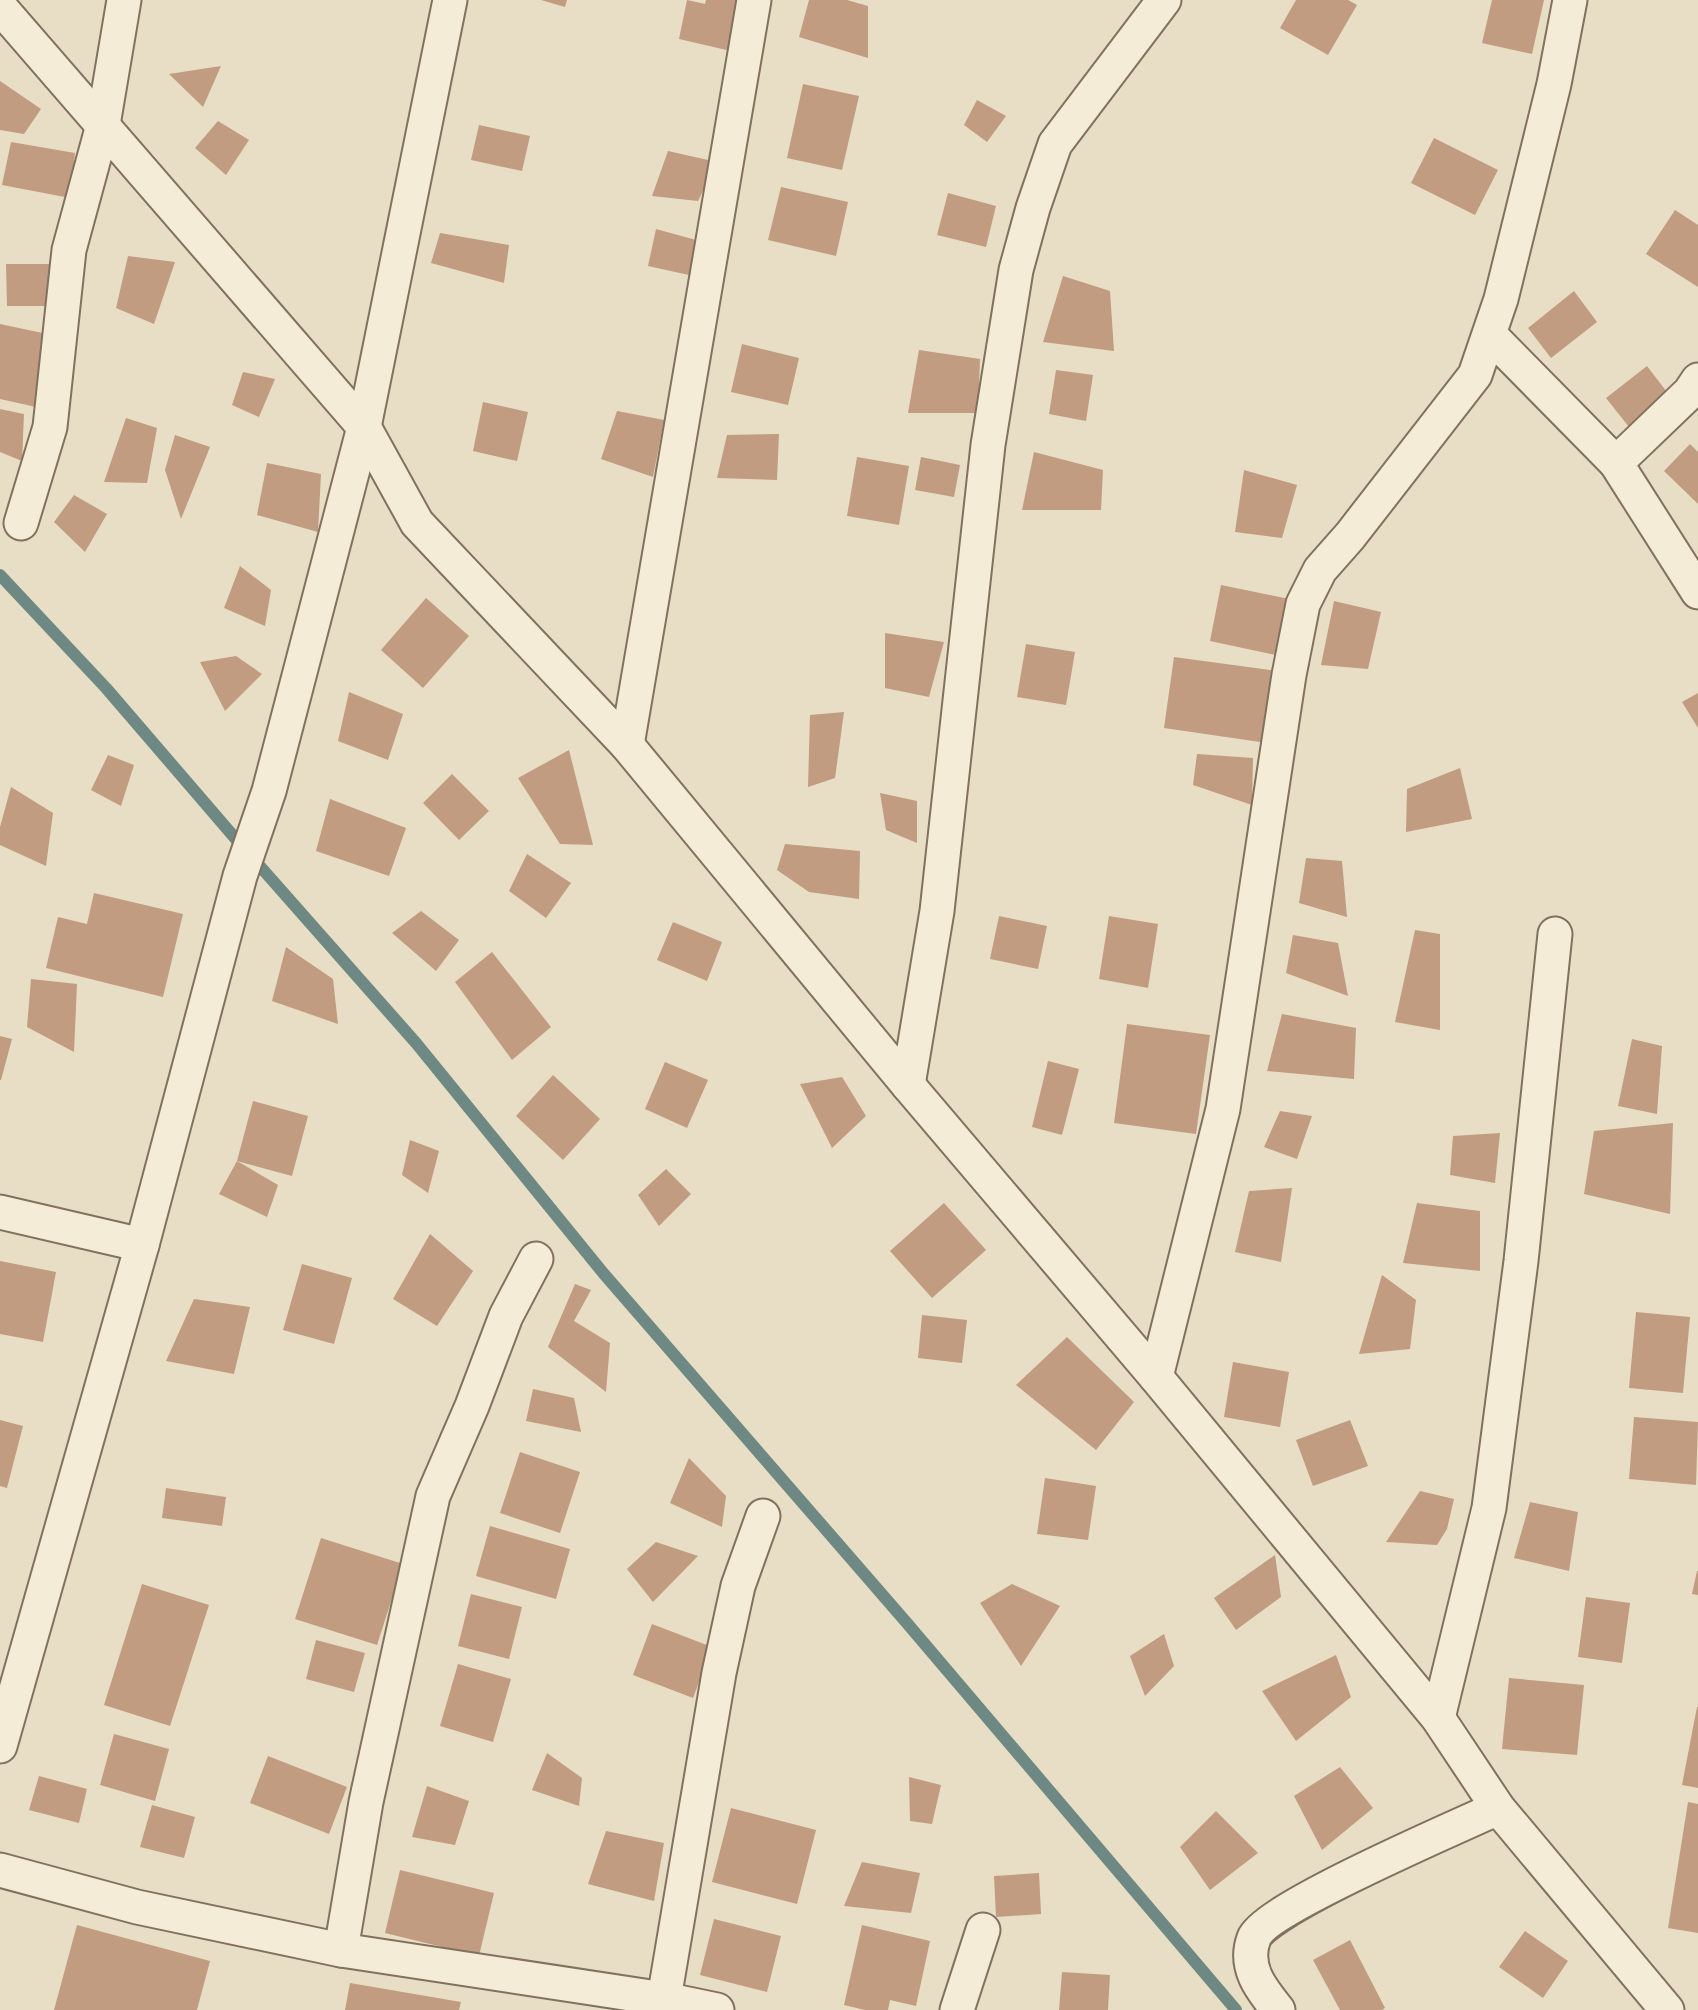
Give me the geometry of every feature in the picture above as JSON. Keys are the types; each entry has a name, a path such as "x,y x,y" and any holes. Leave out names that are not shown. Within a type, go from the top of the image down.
{"street":[{"path":"21,523 50,427 69,250 103,125 124,0"},
{"path":"0,1746 142,1245 240,876 268,791 363,428 450,0"},
{"path":"627,744 754,0"},
{"path":"908,1085 937,911 988,445 1016,271 1032,208 1055,144 1164,0"},
{"path":"1156,1377 1223,1109 1289,676 1303,604 1320,570 1350,536 1475,375 1490,335 1554,84 1570,0"},
{"path":"0,7 363,428 417,523 627,744 908,1085 1156,1377 1438,1718 1498,1808 1667,2010"},
{"path":"1490,335 1616,463 1698,592"},
{"path":"1616,463 1698,380"},
{"path":"1438,1718 1489,1508 1521,1261 1555,934"},
{"path":"0,1212 142,1245"},
{"path":"341,1950 366,1802 433,1496 472,1406 506,1316 536,1259"},
{"path":"664,1999 719,1673 738,1586 763,1516"},
{"path":"1259,2003 1250,1961 1254,1937 1264,1924 1336,1883 1498,1808"},
{"path":"0,1870 137,1907 341,1950 664,1999 717,2010"},
{"path":"957,2010 982,1930"}],"building":[{"path":"541,0 567,0 565,7"},
{"path":"687,0 705,4 706,0 746,0 735,52 679,39"},
{"path":"809,0 847,0 868,6 868,58 799,37"},
{"path":"1296,0 1348,0 1357,5 1328,55 1280,28"},
{"path":"1492,0 1544,0 1532,54 1482,43"},
{"path":"221,66 203,107 169,74"},
{"path":"0,81 41,109 24,134 0,130"},
{"path":"803,84 859,96 842,170 787,158"},
{"path":"977,100 1006,116 987,142 964,125"},
{"path":"218,121 249,140 226,175 195,148"},
{"path":"479,125 530,136 522,171 471,160"},
{"path":"1434,138 1498,170 1475,215 1411,183"},
{"path":"11,142 75,153 70,198 2,185"},
{"path":"668,151 717,162 698,201 652,196"},
{"path":"781,187 848,202 836,256 768,240"},
{"path":"948,193 996,206 986,247 937,235"},
{"path":"1675,210 1698,225 1698,287 1646,254"},
{"path":"656,229 696,240 689,275 648,266"},
{"path":"440,233 509,245 504,283 431,263"},
{"path":"128,256 175,262 154,324 116,308"},
{"path":"6,264 53,264 53,306 7,306"},
{"path":"1063,276 1110,291 1114,351 1043,342"},
{"path":"1574,291 1597,322 1551,358 1528,328"},
{"path":"0,324 52,335 36,407 0,399"},
{"path":"742,344 799,358 788,405 731,392"},
{"path":"919,350 980,359 978,413 908,413"},
{"path":"1647,366 1673,400 1633,432 1606,398"},
{"path":"1056,370 1093,375 1086,421 1049,414"},
{"path":"243,372 275,379 259,417 232,405"},
{"path":"483,402 528,412 517,461 473,451"},
{"path":"0,409 24,414 22,461 0,452"},
{"path":"617,411 664,420 653,477 601,459"},
{"path":"126,418 157,428 147,483 104,482"},
{"path":"779,434 777,480 717,478 727,435"},
{"path":"175,435 210,447 181,519 165,470"},
{"path":"1690,444 1698,452 1698,504 1664,471"},
{"path":"1034,452 1103,470 1101,510 1022,510"},
{"path":"857,457 909,466 899,525 847,516"},
{"path":"921,457 960,465 954,497 915,490"},
{"path":"267,463 321,474 318,532 257,515"},
{"path":"1244,470 1297,485 1282,538 1235,532"},
{"path":"74,495 107,514 85,552 54,522"},
{"path":"240,566 271,590 265,626 224,608"},
{"path":"1221,585 1289,599 1276,655 1210,641"},
{"path":"426,598 469,636 423,688 381,650"},
{"path":"1334,601 1381,612 1368,669 1321,665"},
{"path":"885,633 944,642 929,697 885,688"},
{"path":"1026,644 1075,652 1066,705 1017,697"},
{"path":"236,656 262,674 225,711 200,662"},
{"path":"1174,657 1278,671 1267,743 1164,728"},
{"path":"349,692 403,714 388,760 338,741"},
{"path":"1698,693 1698,728 1682,702"},
{"path":"844,712 835,778 808,787 810,715"},
{"path":"569,750 593,845 560,844 518,778"},
{"path":"1197,754 1253,758 1252,805 1193,785"},
{"path":"108,755 134,765 121,806 91,790"},
{"path":"1460,768 1472,819 1406,832 1407,789"},
{"path":"452,774 489,811 459,840 423,803"},
{"path":"11,787 53,813 46,866 0,845 0,827"},
{"path":"880,793 917,801 917,843 886,830"},
{"path":"330,799 406,828 389,876 316,851"},
{"path":"785,844 860,851 859,899 809,892 777,870"},
{"path":"527,854 571,883 546,918 509,891"},
{"path":"1306,858 1342,861 1347,917 1299,903"},
{"path":"94,893 183,914 163,997 46,968 58,917 87,924"},
{"path":"421,911 459,940 436,971 392,933"},
{"path":"999,916 1047,926 1038,969 990,959"},
{"path":"1109,916 1158,924 1148,988 1099,979"},
{"path":"673,922 722,942 707,981 657,960"},
{"path":"1415,930 1440,934 1440,1030 1395,1022"},
{"path":"1293,935 1338,943 1348,996 1286,973"},
{"path":"286,947 333,979 338,1024 272,1001"},
{"path":"492,952 551,1027 512,1060 455,982"},
{"path":"31,979 77,984 74,1052 27,1027"},
{"path":"1282,1014 1356,1028 1354,1079 1267,1071"},
{"path":"1127,1024 1210,1035 1196,1134 1114,1123"},
{"path":"0,1036 12,1039 1,1080 0,1080"},
{"path":"1632,1039 1662,1046 1657,1114 1618,1106"},
{"path":"1048,1061 1079,1069 1062,1135 1032,1127"},
{"path":"665,1062 708,1080 687,1128 645,1109"},
{"path":"553,1075 600,1119 563,1160 516,1116"},
{"path":"842,1077 866,1116 832,1148 800,1084"},
{"path":"253,1101 308,1116 292,1176 237,1161"},
{"path":"1280,1111 1312,1116 1297,1159 1264,1147"},
{"path":"1673,1123 1670,1214 1584,1194 1594,1131"},
{"path":"1500,1133 1495,1183 1450,1175 1453,1136"},
{"path":"410,1140 439,1151 428,1193 402,1175"},
{"path":"237,1161 278,1185 267,1217 219,1194"},
{"path":"666,1169 691,1194 659,1226 638,1195"},
{"path":"1292,1188 1281,1262 1235,1252 1249,1191"},
{"path":"944,1203 986,1250 932,1298 890,1251"},
{"path":"1417,1203 1480,1211 1480,1271 1403,1263"},
{"path":"430,1234 473,1271 437,1326 393,1299"},
{"path":"0,1261 56,1272 43,1342 0,1334"},
{"path":"302,1264 352,1278 334,1344 283,1330"},
{"path":"1382,1275 1416,1300 1410,1349 1359,1354"},
{"path":"575,1284 591,1290 574,1321 610,1343 606,1392 548,1347"},
{"path":"194,1299 250,1307 234,1374 166,1361"},
{"path":"1636,1312 1690,1317 1683,1393 1629,1388"},
{"path":"922,1315 967,1320 962,1363 918,1358"},
{"path":"1067,1337 1134,1402 1096,1450 1016,1385"},
{"path":"1233,1362 1289,1372 1280,1427 1224,1417"},
{"path":"533,1389 574,1398 581,1432 526,1421"},
{"path":"1634,1417 1698,1422 1696,1485 1629,1479"},
{"path":"0,1420 23,1426 7,1488 0,1486"},
{"path":"1350,1420 1368,1466 1313,1486 1296,1440"},
{"path":"520,1452 580,1472 560,1533 500,1513"},
{"path":"689,1458 726,1496 722,1527 670,1503"},
{"path":"1045,1478 1096,1486 1088,1540 1037,1534"},
{"path":"166,1488 226,1497 222,1526 162,1518"},
{"path":"1420,1491 1454,1499 1447,1529 1437,1545 1386,1542"},
{"path":"1530,1502 1578,1512 1569,1571 1514,1558"},
{"path":"490,1526 570,1549 556,1599 476,1576"},
{"path":"321,1538 403,1564 377,1645 295,1619"},
{"path":"656,1542 698,1556 653,1602 627,1569"},
{"path":"1275,1555 1281,1597 1236,1630 1214,1598"},
{"path":"1698,1571 1698,1595 1692,1594"},
{"path":"142,1584 209,1605 170,1726 104,1705"},
{"path":"1012,1584 1060,1606 1021,1666 980,1603"},
{"path":"471,1594 522,1607 509,1659 458,1646"},
{"path":"1586,1597 1630,1603 1622,1663 1578,1657"},
{"path":"652,1624 712,1647 693,1698 633,1675"},
{"path":"1164,1634 1174,1666 1145,1696 1130,1656"},
{"path":"316,1640 365,1653 354,1692 306,1679"},
{"path":"1336,1655 1351,1697 1296,1741 1262,1691"},
{"path":"458,1664 511,1679 493,1742 440,1726"},
{"path":"1509,1678 1584,1685 1577,1755 1502,1749"},
{"path":"1698,1707 1698,1788 1682,1785"},
{"path":"114,1734 169,1749 155,1801 100,1785"},
{"path":"547,1753 582,1778 579,1806 532,1790"},
{"path":"268,1756 347,1787 329,1834 250,1803"},
{"path":"1340,1767 1373,1808 1322,1850 1294,1796"},
{"path":"39,1776 87,1789 79,1823 29,1810"},
{"path":"909,1777 941,1785 932,1824 910,1821"},
{"path":"427,1786 469,1801 455,1845 412,1837"},
{"path":"1688,1802 1698,1804 1698,1933 1668,1928"},
{"path":"152,1805 195,1817 184,1858 140,1847"},
{"path":"731,1808 816,1830 797,1904 712,1882"},
{"path":"1216,1811 1258,1853 1210,1890 1180,1847"},
{"path":"606,1831 664,1843 654,1901 588,1884"},
{"path":"862,1862 920,1873 911,1913 844,1906"},
{"path":"400,1870 494,1893 479,1956 385,1933"},
{"path":"1039,1873 1041,1914 996,1917 994,1876"},
{"path":"714,1919 781,1936 767,1992 700,1975"},
{"path":"77,1925 210,1961 197,2010 54,2010"},
{"path":"862,1925 930,1941 916,2006 890,2000 888,2010 865,2010 844,2005"},
{"path":"1525,1931 1568,1961 1543,1998 1499,1967"},
{"path":"1350,1940 1385,2008 1382,2010 1340,2010 1313,1960"},
{"path":"1062,1972 1110,1975 1108,2010 1059,2010"},
{"path":"350,1983 461,2002 459,2010 345,2010"}],"waterway":[{"path":"0,575 106,688 416,1043 604,1274 906,1622 1236,2010"}]}
